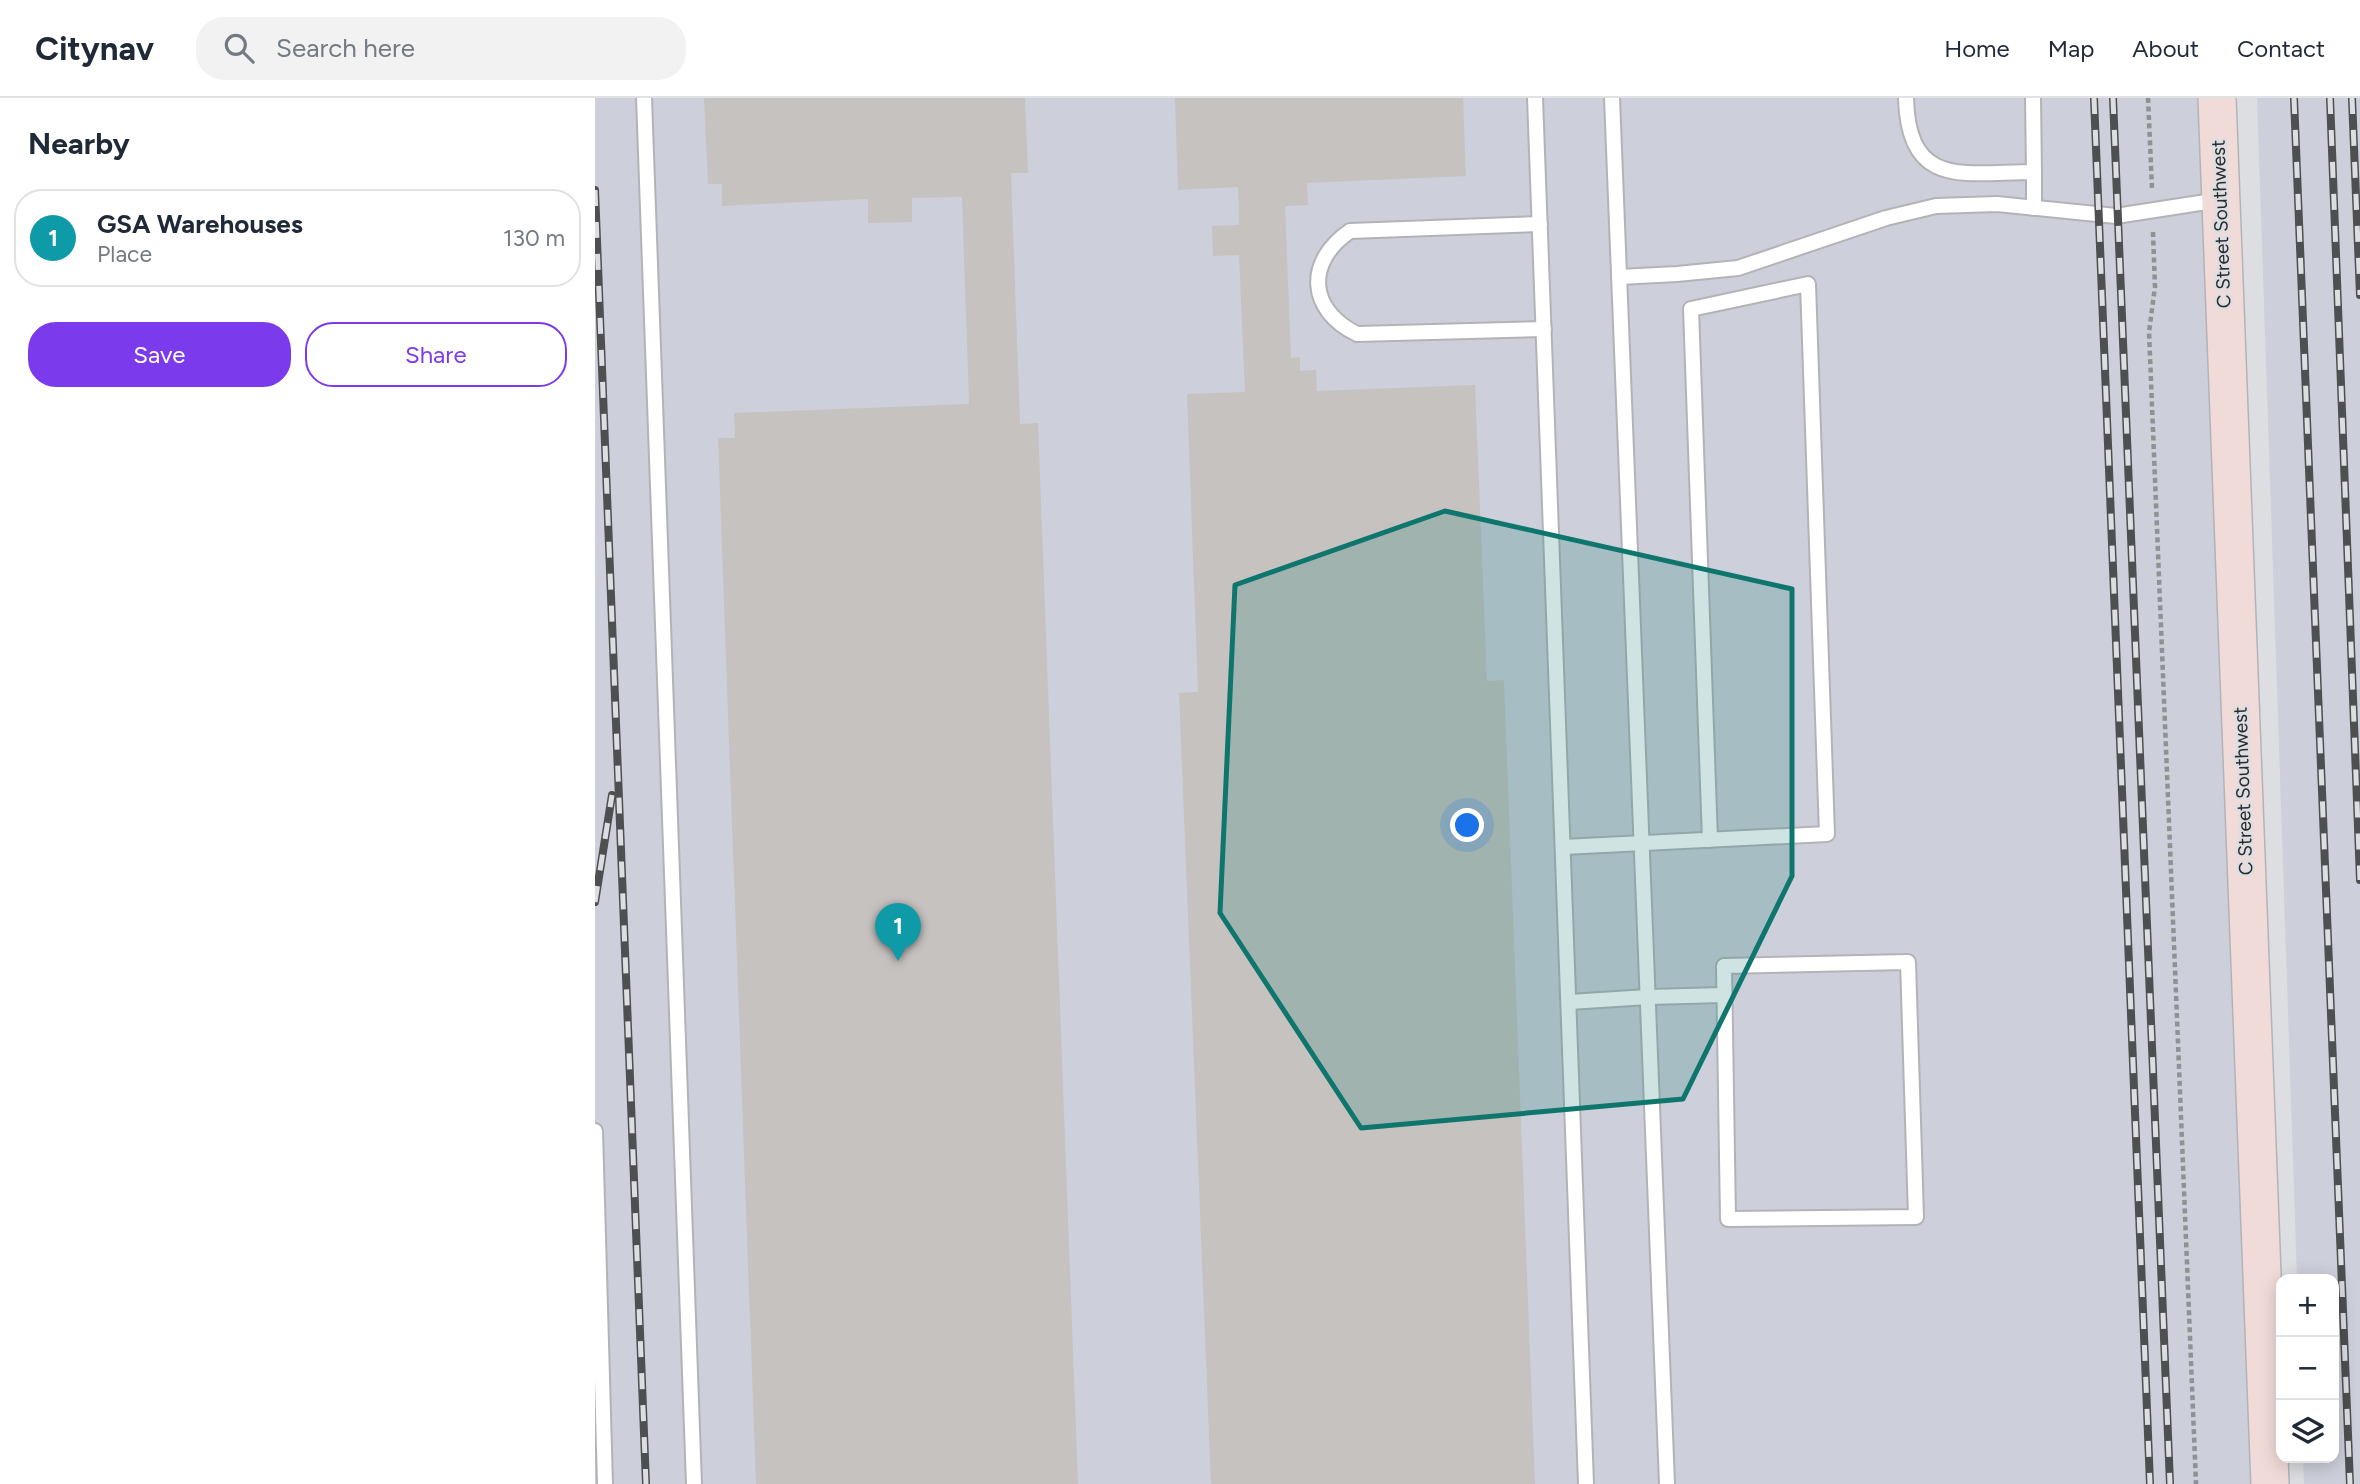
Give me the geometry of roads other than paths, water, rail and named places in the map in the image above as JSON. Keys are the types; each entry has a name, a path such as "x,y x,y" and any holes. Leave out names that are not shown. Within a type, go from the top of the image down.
{"main road":[{"name":"C Street Southwest","path":"2217,98 2270,1484"}],"lane":[{"path":"644,98 694,1484"},
{"path":"1535,98 1587,1484"},
{"path":"1612,98 1667,1484"},
{"path":"1906,98 1909,132 1917,149 1930,163 1947,171 1965,174 2034,172"},
{"path":"2033,98 2034,208"},
{"path":"1619,277 1738,268 1886,218 1936,206 1997,204 2116,216 2221,200"},
{"path":"1540,224 1350,231 1334,242 1323,257 1318,276 1319,295 1327,312 1340,326 1357,334 1543,329"},
{"path":"1563,847 1642,844 1827,834 1808,284 1691,309 1710,840"},
{"path":"1908,962 1916,1217 1728,1219 1724,995 1724,966 1908,962"},
{"path":"1569,1002 1724,995"},
{"path":"595,1131 605,1484"}],"railway":[{"path":"2094,98 2150,1484"},
{"path":"2113,98 2170,1484"},
{"path":"2294,98 2350,1484"},
{"path":"2330,98 2360,880"},
{"path":"2352,98 2360,295"},
{"path":"595,190 646,1484"},
{"path":"595,902 612,795"}],"place":[{"name":"GSA Warehouses","path":"898,961"}]}
